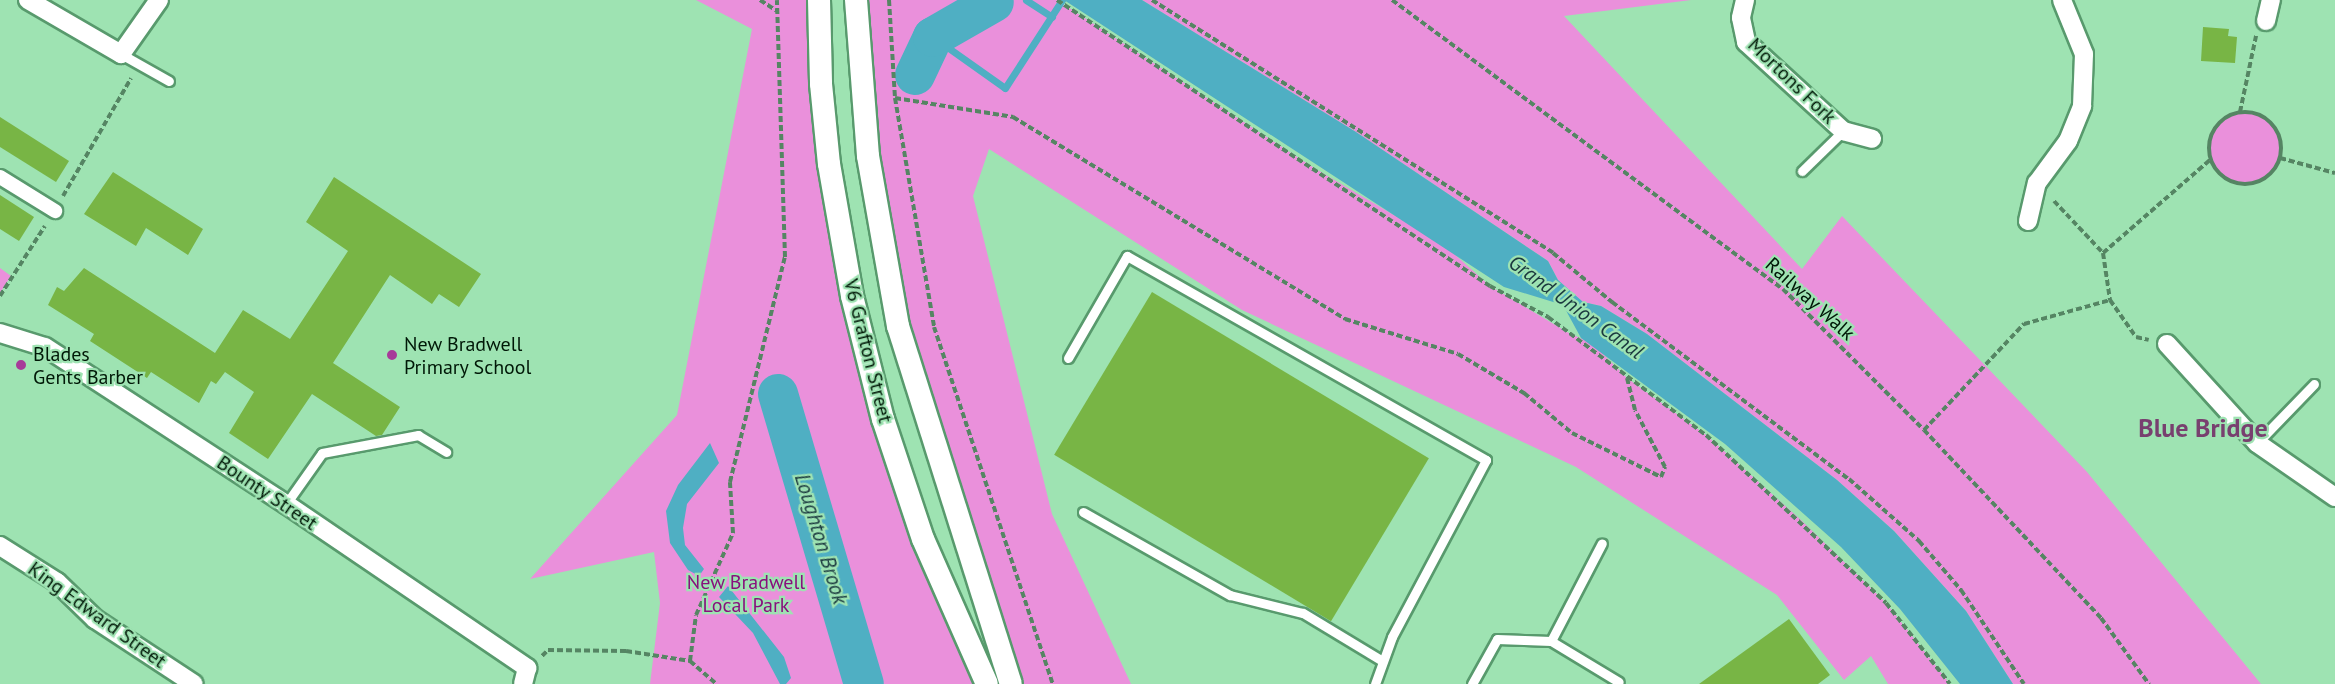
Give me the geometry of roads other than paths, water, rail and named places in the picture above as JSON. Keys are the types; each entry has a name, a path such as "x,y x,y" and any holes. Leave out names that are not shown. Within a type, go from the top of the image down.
{"street":[{"path":"35,2 121,54 159,0"},
{"name":"V6 Grafton Street","path":"819,0 821,84 829,164 852,296 883,419 923,538 987,684"},
{"name":"V6 Grafton Street","path":"856,0 868,156 898,326 1011,684"},
{"name":"Mortons Fork","path":"1745,0 1741,18 1746,42 1843,130 1872,139"},
{"path":"2028,221 2037,183 2076,127 2085,86 2080,37 2062,0"},
{"path":"2266,21 2271,0"},
{"path":"0,177 55,211"},
{"name":"Bounty Street","path":"0,333 45,347 286,504 525,676"},
{"path":"2168,344 2257,443 2335,497"},
{"name":"King Edward Street","path":"0,546 57,582 95,618 194,684"}],"lane":[{"path":"121,54 169,81"},
{"path":"1802,171 1843,130"},
{"path":"1068,358 1127,256 1486,460 1381,660 1375,684"},
{"path":"2257,443 2314,384"},
{"path":"286,504 322,453 418,435 446,452"},
{"path":"1083,512 1230,595 1303,613 1381,660"},
{"path":"1551,640 1602,543"},
{"path":"1472,684 1497,639 1551,640 1619,682"}],"water":[{"name":"Grand Union Canal","path":"1064,0 1142,0 1356,132 1548,261 1558,280 1583,302 1601,306 1647,334 1837,480 1894,531 1966,611 2013,684 1960,684 1900,609 1841,547 1725,444 1581,338 1563,305 1504,287"},
{"path":"710,443 719,463 687,504 683,528 685,545 704,569 699,576 688,570 670,543 666,511 678,485"},
{"path":"728,586 784,657 791,678 786,684 780,684 753,633 719,597"}],"waterway":[{"path":"1026,0 1052,17"},
{"path":"933,37 1005,88 1062,0"},
{"name":"Loughton Brook","path":"915,75 933,37 994,2"},
{"name":"Loughton Brook","path":"778,394 864,684"}],"place":[{"name":"New Bradwell Primary School","path":"392,355"},
{"name":"Blades Gents Barber","path":"21,365"}],"district":[{"name":"Blue Bridge","path":"2203,428"}],"park label":[{"name":"New Bradwell Local Park","path":"746,594"}]}
